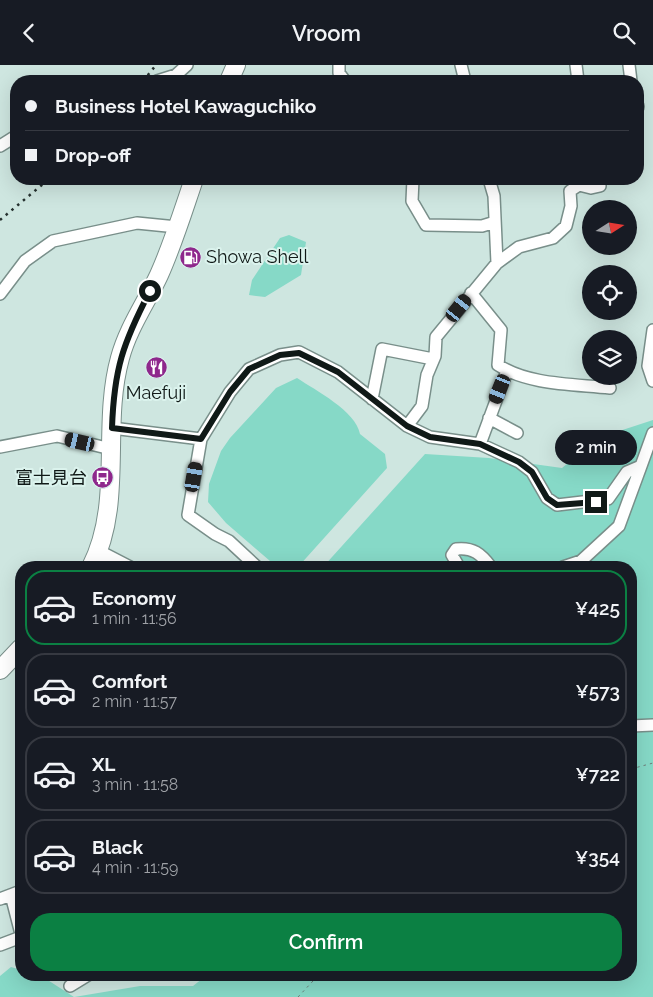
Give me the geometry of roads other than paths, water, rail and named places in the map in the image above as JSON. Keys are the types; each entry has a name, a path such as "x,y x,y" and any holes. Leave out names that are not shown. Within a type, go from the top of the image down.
{"highway":[{"path":"102,559 112,449 116,377 120,357 136,318 158,277 192,185"},
{"path":"0,670 15,654"}],"street":[{"path":"176,75 187,65"},
{"path":"413,185 412,201 426,225 482,226 495,222"},
{"path":"491,185 494,196 497,263"},
{"path":"407,426 422,406 436,337 471,293 497,263 519,247 553,238 566,226 571,206 570,191 580,185 591,188 600,186"},
{"path":"0,294 25,261 53,241 137,223 177,227"},
{"path":"443,226 444,238"},
{"path":"471,293 501,329 498,365 507,371 537,380 610,388"},
{"path":"653,329 648,366 653,381"},
{"path":"372,399 382,349 433,359"},
{"path":"251,561 229,541 215,534 188,515 201,439 230,392 249,369 280,355 299,353 338,372 407,426 430,437 480,444 519,462 532,472 547,498 557,505 608,499 627,472 641,466"},
{"path":"480,444 507,371"},
{"path":"489,418 517,433"},
{"path":"112,428 201,439"},
{"path":"581,561 619,526 653,433"},
{"path":"0,447 57,436 112,449"},
{"path":"456,561 452,555 456,549 466,548 482,554 487,561"},
{"path":"637,726 653,725"},
{"path":"11,895 15,910"},
{"path":"0,945 15,939"},
{"path":"70,986 78,981"}],"railway":[{"path":"148,75 156,65"},
{"path":"0,220 42,185"}],"place":[{"name":"Showa Shell","path":"190,257"},
{"name":"Maefuji","path":"156,368"},
{"name":"富士見台","path":"103,478"}]}
